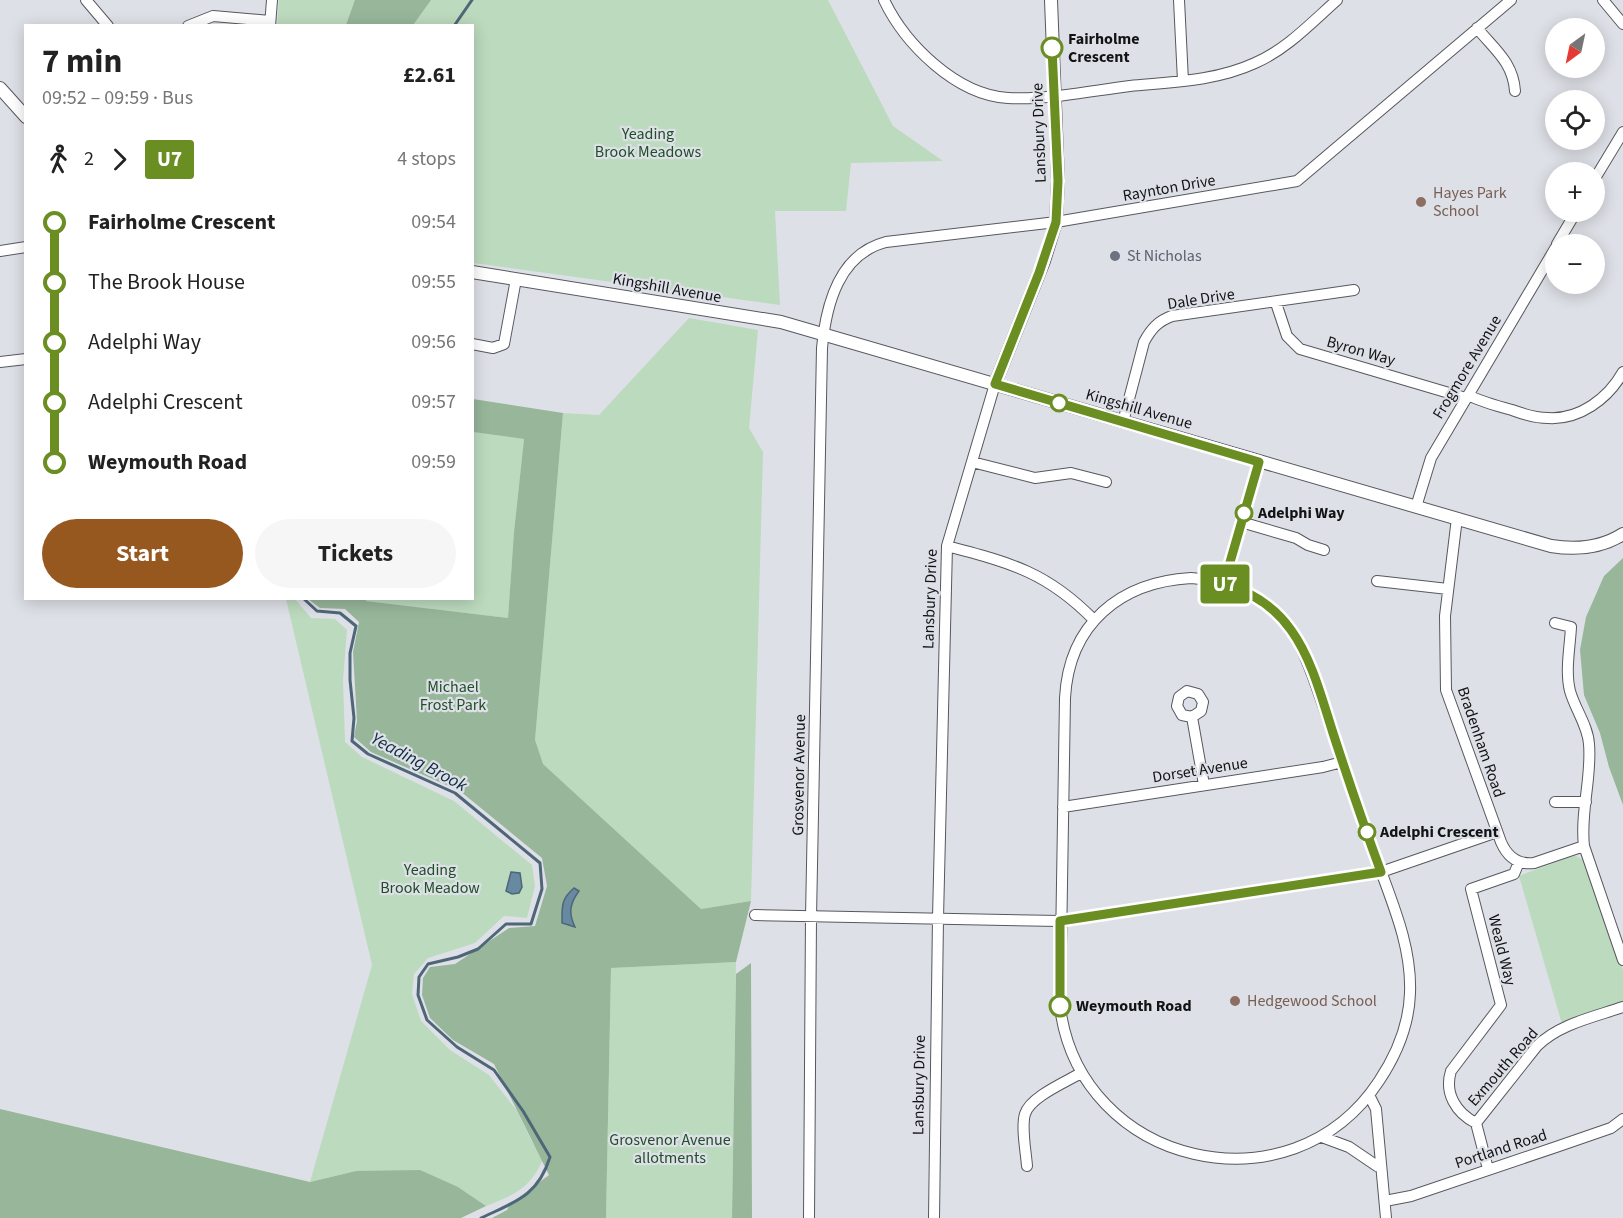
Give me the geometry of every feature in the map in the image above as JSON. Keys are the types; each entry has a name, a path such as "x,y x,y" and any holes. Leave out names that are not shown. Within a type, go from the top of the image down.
{"street":[{"path":"86,0 106,24"},
{"path":"193,24 213,16 270,23 272,0"},
{"path":"884,0 911,42 933,63 977,90 1007,98 1183,81 1232,72 1257,62 1292,40 1338,0"},
{"name":"Lansbury Drive","path":"934,1218 938,918 947,546 995,384 1056,222 1058,181 1051,0"},
{"path":"1179,0 1183,81"},
{"name":"Raynton Drive","path":"824,334 835,289 844,269 855,257 872,246 896,240 1056,222 1297,181 1511,0"},
{"path":"1603,0 1623,24"},
{"path":"1477,28 1510,67 1514,75 1515,91"},
{"path":"0,88 24,115"},
{"path":"1605,162 1623,132"},
{"path":"0,251 24,247"},
{"name":"Frogmore Avenue","path":"1416,507 1428,464 1545,265"},
{"name":"Kingshill Avenue","path":"474,273 781,322 1563,548 1590,547 1619,536"},
{"path":"474,344 493,348 504,344 516,279"},
{"name":"Dale Drive","path":"1123,422 1144,342 1157,323 1172,316 1276,303 1354,290"},
{"name":"Byron Way","path":"1276,303 1287,336 1300,349 1532,416 1550,419 1566,417 1584,410 1613,387 1623,372"},
{"name":"Grosvenor Avenue","path":"808,1218 811,916 824,334"},
{"path":"0,362 24,358"},
{"path":"972,462 1035,478 1071,473 1106,482"},
{"path":"1224,583 1259,462"},
{"name":"Bradenham Road","path":"1457,518 1448,589 1444,647 1446,690 1497,832 1506,852 1519,862"},
{"path":"1241,522 1296,538 1324,550"},
{"path":"947,546 1035,574 1063,591 1094,620"},
{"path":"1191,578 1224,583 1244,591 1267,605 1292,631 1312,674 1406,949 1410,971 1409,1004 1397,1051 1369,1095 1340,1124 1322,1137 1296,1148 1263,1157 1229,1159 1194,1155 1156,1141 1127,1123 1103,1101 1081,1073 1067,1039 1061,1020 1059,996 1065,698 1067,677 1079,645 1094,620 1116,600 1147,585 1170,579 1191,578"},
{"path":"1377,581 1448,589"},
{"path":"1555,623 1571,627 1569,685 1589,746 1584,846 1623,960"},
{"path":"1192,717 1204,785"},
{"name":"Dorset Avenue","path":"1063,807 1323,767 1342,762"},
{"path":"1556,802 1586,802"},
{"path":"755,915 1060,921 1381,872 1497,832"},
{"path":"1519,862 1534,863 1584,846"},
{"name":"Weald Way","path":"1476,1123 1466,1118 1456,1108 1449,1088 1451,1071 1501,1005 1471,889 1514,874 1519,862"},
{"name":"Exmouth Road","path":"1476,1123 1537,1046 1548,1036 1561,1029 1623,1007"},
{"path":"1027,1166 1024,1120 1027,1110 1038,1098 1081,1073"},
{"path":"1369,1095 1376,1109 1386,1218"},
{"name":"Portland Road","path":"1385,1201 1411,1196 1611,1128 1623,1119"},
{"path":"1476,1123 1476,1131 1488,1169"},
{"path":"1322,1137 1349,1148 1377,1166 1382,1166"}],"green space":[{"name":"Yeading Brook Meadows","path":"279,0 828,0 893,126 943,161 851,163 846,211 775,211 780,305 474,263 474,24 277,24"},
{"path":"355,0 431,0 414,24 346,24"},
{"path":"689,318 758,330 749,428 763,452 751,901 701,909 543,764 534,750 563,413 599,415"},
{"name":"Michael Frost Park","path":"474,399 563,413 535,740 543,764 701,909 751,901 736,962 611,968 606,1218 492,1218 507,1210 510,1204 549,1175 494,1064 453,1040 430,1018 422,995 423,978 430,967 455,964 509,928 535,926 547,886 542,858 460,791 371,752 354,737 357,721 353,652 359,622 345,609 320,608 309,600 366,600 508,618 524,439 474,432"},
{"path":"474,432 524,439 508,618 366,601 474,600"},
{"path":"1623,558 1623,805 1600,733 1584,695 1580,650 1586,617 1604,576"},
{"name":"Yeading Brook Meadow","path":"286,600 296,600 311,618 335,619 347,630 343,680 345,742 362,757 454,801 532,865 535,886 527,918 504,916 475,943 428,958 414,974 412,994 421,1021 450,1050 489,1075 517,1111 532,1142 544,1157 534,1176 521,1189 486,1206 458,1187 356,1171 310,1182 372,965"},
{"path":"1572,856 1585,861 1623,970 1623,1002 1562,1024 1519,876"},
{"name":"Grosvenor Avenue allotments","path":"736,962 732,1218 606,1218 611,968"},
{"path":"751,963 752,1218 732,1218 736,974"},
{"path":"0,1109 310,1182 356,1171 420,1170 458,1187 486,1206 461,1218 0,1218"}],"water":[{"path":"511,872 520,873 522,887 519,893 512,894 506,891"},
{"path":"574,888 579,891 571,908 571,917 575,927 562,923 563,903"}],"waterway":[{"name":"Yeading Brook","path":"455,24 472,0"},
{"name":"Yeading Brook","path":"305,600 317,611 340,613 356,626 350,653 354,718 352,741 368,754 455,793 540,863 542,889 531,924 506,924 478,949 458,957 428,964 419,977 418,995 427,1020 457,1047 494,1070 523,1111 550,1157 539,1181 532,1189 515,1202 481,1218"}],"bus line":[{"name":"U7","path":"1052,48 1058,181 1056,222 1039,273 995,384 1259,462 1224,583 1244,591 1267,605 1285,622 1297,639 1312,674 1381,872 1060,921 1060,1006"}],"place":[{"name":"Fairholme Crescent","path":"1052,48"},
{"name":"Hayes Park School","path":"1421,202"},
{"name":"St Nicholas","path":"1115,256"},
{"name":"Adelphi Way","path":"1244,513"},
{"name":"Adelphi Crescent","path":"1367,832"},
{"name":"Hedgewood School","path":"1235,1001"},
{"name":"Weymouth Road","path":"1060,1006"}]}
